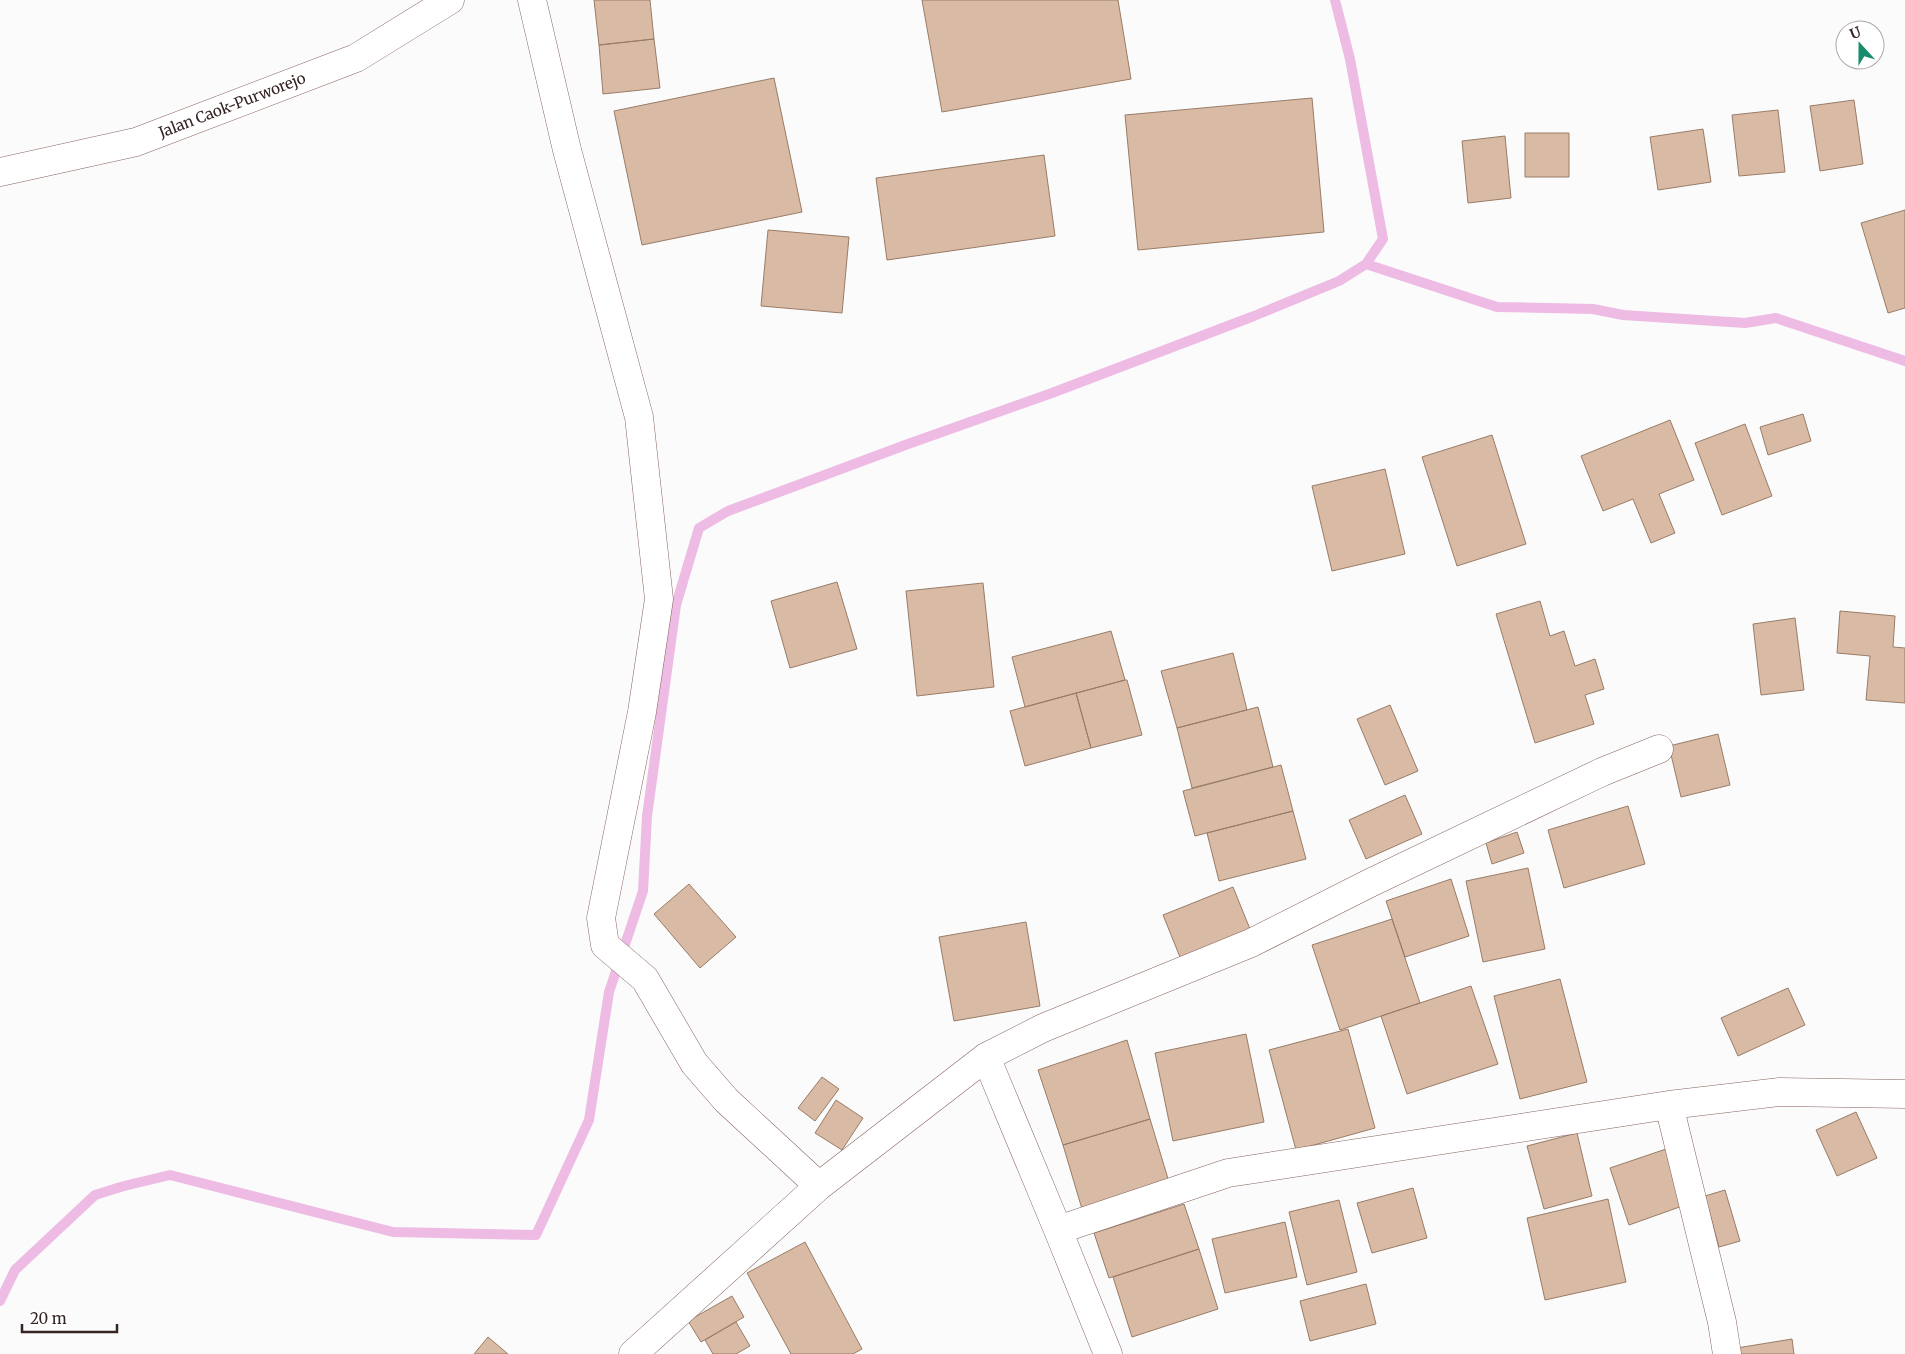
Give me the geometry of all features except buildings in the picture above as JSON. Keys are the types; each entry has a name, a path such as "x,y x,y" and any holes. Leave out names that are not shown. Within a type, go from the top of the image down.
{"street":[{"name":"Jalan Caok-Purworejo","path":"0,172 136,142 356,58 450,0"},
{"path":"532,0 567,150 639,417 659,599 642,712 601,918 605,945 645,979 694,1063 726,1100 819,1186"},
{"path":"633,1354 819,1186 986,1057 1043,1028 1251,943 1370,883 1602,772 1659,749"},
{"path":"986,1057 1108,1354"},
{"path":"1058,1230 1228,1174 1669,1105 1780,1092 1905,1094"},
{"path":"1669,1105 1722,1322 1727,1354"}],"waterway":[{"path":"0,1301 15,1270 95,1195 170,1175 393,1232 536,1235 589,1120 609,992 643,891 647,816 676,605 699,528 728,511 1052,393 1254,316 1339,281 1366,264 1383,239 1350,59 1335,0"},
{"path":"1366,264 1497,307 1593,309 1623,315 1745,323 1776,318 1905,361"}]}
